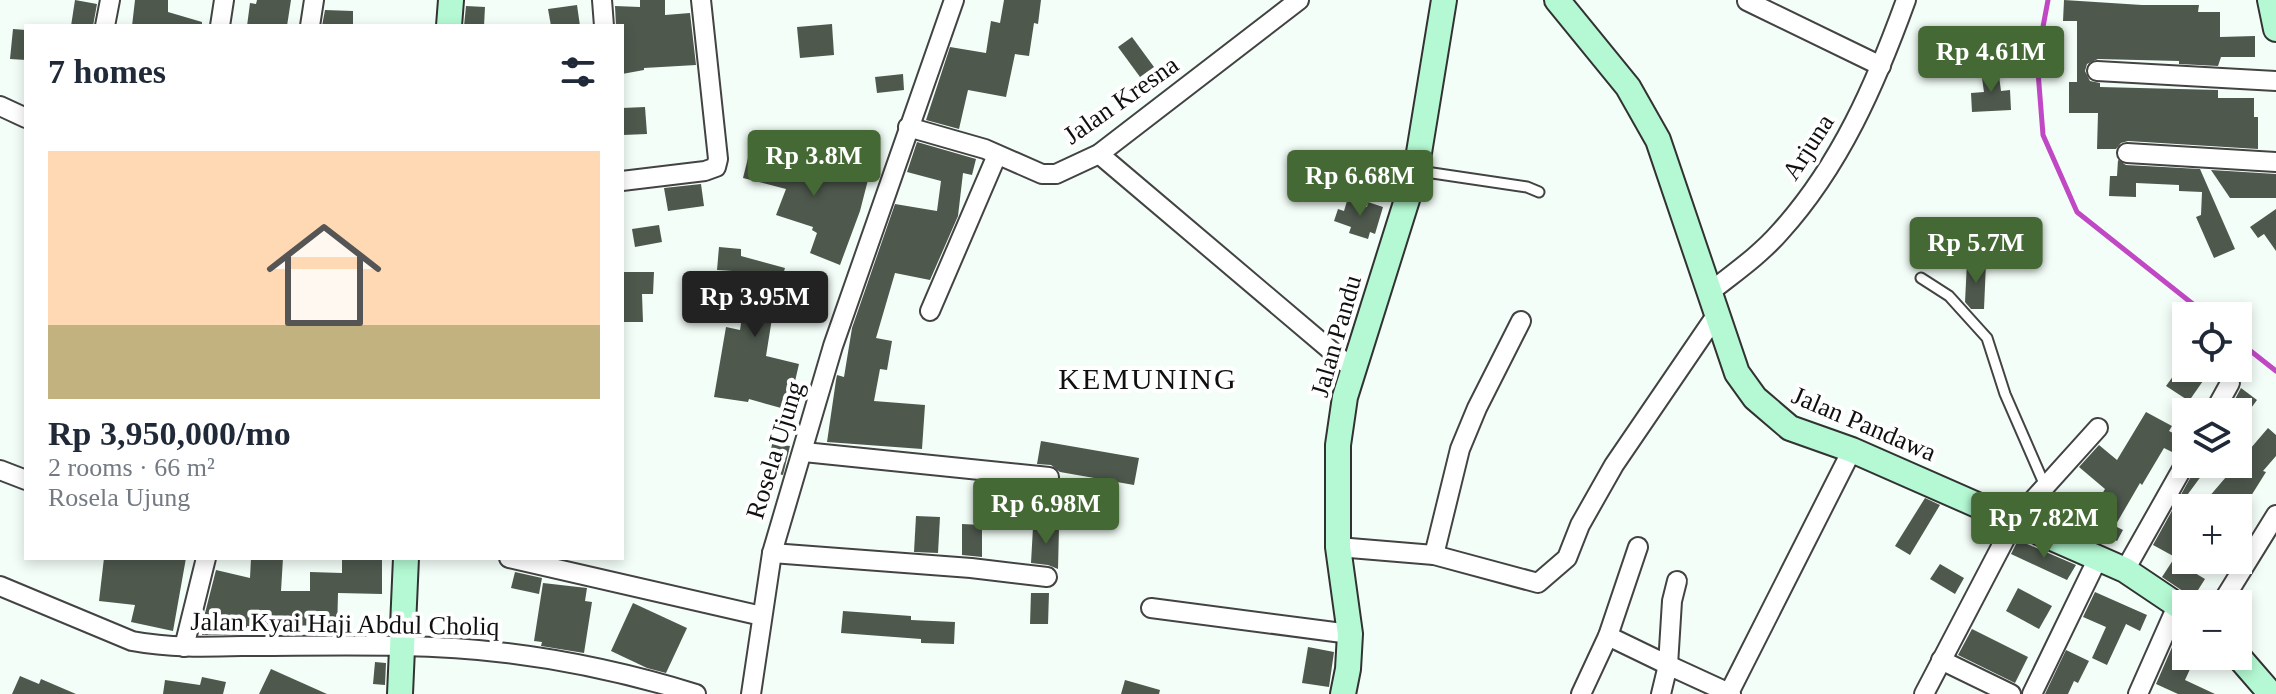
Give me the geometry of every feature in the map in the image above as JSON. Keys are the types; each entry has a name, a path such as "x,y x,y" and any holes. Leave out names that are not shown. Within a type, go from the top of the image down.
{"street":[{"path":"105,24 110,0"},
{"path":"220,24 224,0"},
{"path":"310,24 314,0"},
{"path":"449,24 452,0"},
{"path":"602,0 604,24"},
{"path":"624,181 716,167 718,159 701,0"},
{"name":"Rosela Ujung","path":"751,694 772,553 833,346 954,0"},
{"name":"Jalan Kresna","path":"908,127 985,149 1042,174 1056,174 1099,154 1299,0"},
{"name":"Jalan Pandu","path":"1343,694 1350,634 1338,547 1338,445 1345,397 1416,171 1444,0"},
{"name":"Jalan Pandawa","path":"1557,0 1628,87 1658,140 1737,373 1755,398 1790,428 1852,450 2015,520 2125,570 2172,601"},
{"name":"Arjuna","path":"1434,555 1538,583 1567,558 1580,525 1614,465 1714,303 1747,263 1780,232 1850,133 1881,66 1906,0"},
{"path":"2270,0 2276,29"},
{"path":"1747,1 1881,66"},
{"path":"2097,71 2276,81"},
{"path":"0,106 24,117"},
{"path":"2127,153 2276,162"},
{"path":"1099,154 1354,370"},
{"path":"930,311 997,155"},
{"path":"1338,547 1434,555 1460,449 1521,321"},
{"path":"2222,398 2230,383"},
{"path":"1924,694 2015,520 2098,428"},
{"path":"1608,636 1730,693 1852,450"},
{"path":"804,452 1049,477"},
{"path":"0,470 24,479"},
{"path":"2125,570 2177,478"},
{"path":"2230,590 2276,515"},
{"path":"1581,694 1608,636 1638,547"},
{"path":"772,553 1047,577"},
{"path":"2032,694 2098,558"},
{"path":"184,647 206,560"},
{"path":"400,694 406,560"},
{"path":"530,560 551,562 762,616"},
{"path":"1661,694 1668,665 1672,601 1677,581"},
{"name":"Jalan Kyai Haji Abdul Choliq","path":"0,586 132,641 184,647 472,648 533,655 636,676 696,694"},
{"path":"1151,608 1350,634"},
{"path":"2138,694 2172,628"},
{"path":"1941,660 2011,694"},
{"path":"2248,670 2261,689"}],"lane":[{"path":"1416,171 1527,187 1539,192"},
{"path":"1921,278 1949,296 1987,338 2005,394 2046,488"}],"building":[{"path":"75,0 97,4 93,24 71,24"},
{"path":"135,0 168,0 168,12 202,22 202,24 132,24"},
{"path":"257,0 291,0 287,24 247,24 250,3 256,4"},
{"path":"640,0 665,0 665,15 690,13 696,65 644,68 624,74 624,24 616,24 615,6 640,7"},
{"path":"1004,0 1041,0 1029,56 1015,54 1006,97 968,90 959,129 926,120 950,47 986,53 991,21 1000,23"},
{"path":"2064,0 2199,5 2198,12 2220,12 2220,37 2255,36 2255,57 2221,57 2218,66 2179,64 2179,61 2098,59 2087,64 2085,71 2090,81 2100,83 2100,87 2218,90 2218,98 2254,98 2254,117 2258,117 2258,149 2128,141 2116,149 2097,149 2098,113 2069,113 2069,82 2077,82 2077,21 2063,21"},
{"path":"577,5 580,24 551,24 548,9"},
{"path":"466,6 485,7 484,24 464,24"},
{"path":"325,10 353,11 353,24 322,24"},
{"path":"832,24 834,55 800,58 797,27"},
{"path":"13,29 24,30 24,60 10,59"},
{"path":"1132,37 1154,67 1140,77 1118,47"},
{"path":"1998,68 2001,91 2010,90 2011,110 1972,112 1971,93 1984,92 1981,71"},
{"path":"903,74 904,90 877,93 875,77"},
{"path":"645,107 647,134 624,135 624,108"},
{"path":"917,142 976,159 972,175 963,173 958,216 930,280 895,273 876,338 892,341 887,370 880,369 874,401 925,405 922,449 827,442 837,375 844,377 852,328 895,204 937,211 941,181 907,172"},
{"path":"750,150 806,164 810,156 828,162 827,165 869,176 840,265 810,253 817,233 812,230 813,227 776,215 786,189 743,178"},
{"path":"2118,160 2126,165 2200,169 2235,249 2214,258 2196,217 2201,215 2202,192 2179,191 2179,185 2136,183 2136,197 2109,196 2110,176 2117,176"},
{"path":"2211,170 2276,174 2276,198 2230,198"},
{"path":"701,184 704,206 668,211 664,188"},
{"path":"1347,201 1367,207 1368,202 1383,207 1375,234 1370,232 1368,239 1349,233 1351,227 1334,221 1338,209 1344,211"},
{"path":"2276,209 2276,251 2264,234 2258,238 2250,227"},
{"path":"659,225 662,242 635,247 632,229"},
{"path":"719,247 741,249 741,256 785,268 777,295 785,296 782,313 773,312 766,356 799,364 793,390 798,391 792,411 749,399 748,402 714,397 726,327 740,330 748,278 748,272 717,270"},
{"path":"1967,262 1986,263 1984,309 1971,309 1965,302"},
{"path":"624,272 654,272 653,294 642,294 643,322 624,322"},
{"path":"2172,378 2172,382 2202,382 2191,398 2184,398 2166,386"},
{"path":"2241,388 2257,400 2252,407 2252,398 2236,398"},
{"path":"2146,412 2172,426 2169,431 2172,432 2172,452 2164,448 2142,485 2140,483 2115,526 2123,530 2117,541 2083,526 2105,489 2079,467 2099,445 2117,460"},
{"path":"2268,428 2276,435 2276,456 2263,471 2266,472 2252,494 2211,494 2225,478 2252,478 2252,447"},
{"path":"1041,441 1139,458 1134,485 1060,472 1051,465 1037,464"},
{"path":"772,444 790,446 783,475 767,472"},
{"path":"2190,478 2200,478 2188,494 2181,494"},
{"path":"1925,498 1940,505 1910,555 1895,546"},
{"path":"2049,500 2074,514 2066,528 2040,516"},
{"path":"2172,511 2172,555 2153,545"},
{"path":"916,516 940,517 938,553 914,552"},
{"path":"962,524 982,525 982,557 962,555"},
{"path":"1033,527 1059,528 1058,569 1031,563"},
{"path":"2018,540 2076,565 2067,580 2011,554"},
{"path":"104,560 186,560 173,631 131,622 135,605 99,601"},
{"path":"251,560 283,560 281,591 310,591 310,572 342,573 342,560 382,560 382,594 338,593 337,634 321,634 321,625 288,626 288,630 275,630 275,626 247,626 246,634 202,635 216,570 250,578"},
{"path":"2172,562 2172,574 2197,574 2205,579 2198,590 2181,590 2162,577"},
{"path":"1940,564 1964,578 1955,594 1930,579"},
{"path":"515,572 542,578 539,594 511,588"},
{"path":"543,583 587,588 585,601 592,602 584,653 541,646 542,642 534,641"},
{"path":"2018,588 2052,606 2039,629 2006,611"},
{"path":"2095,592 2147,615 2140,631 2126,624 2107,665 2092,658 2106,627 2083,617"},
{"path":"1031,593 1049,593 1048,624 1030,624"},
{"path":"633,603 687,628 666,673 647,668 611,651"},
{"path":"843,611 955,622 954,644 841,633"},
{"path":"1972,629 2028,657 2015,683 1958,655"},
{"path":"1308,647 1334,652 1329,687 1302,683"},
{"path":"2172,647 2172,670 2190,670 2185,680 2215,694 2178,694 2156,684"},
{"path":"2066,650 2089,661 2078,683 2074,681 2068,694 2045,694"},
{"path":"375,662 386,663 385,685 373,684"},
{"path":"271,669 327,694 259,694"},
{"path":"20,676 39,684 41,679 76,694 12,694"},
{"path":"202,677 226,682 223,694 163,694 165,680 200,685"},
{"path":"1125,680 1160,690 1159,694 1121,694"}],"waterway":[{"path":"2048,0 2037,59 2043,135 2077,212 2190,302"},
{"path":"2252,352 2276,371"}],"district":[{"name":"KEMUNING","path":"1148,378"}]}
